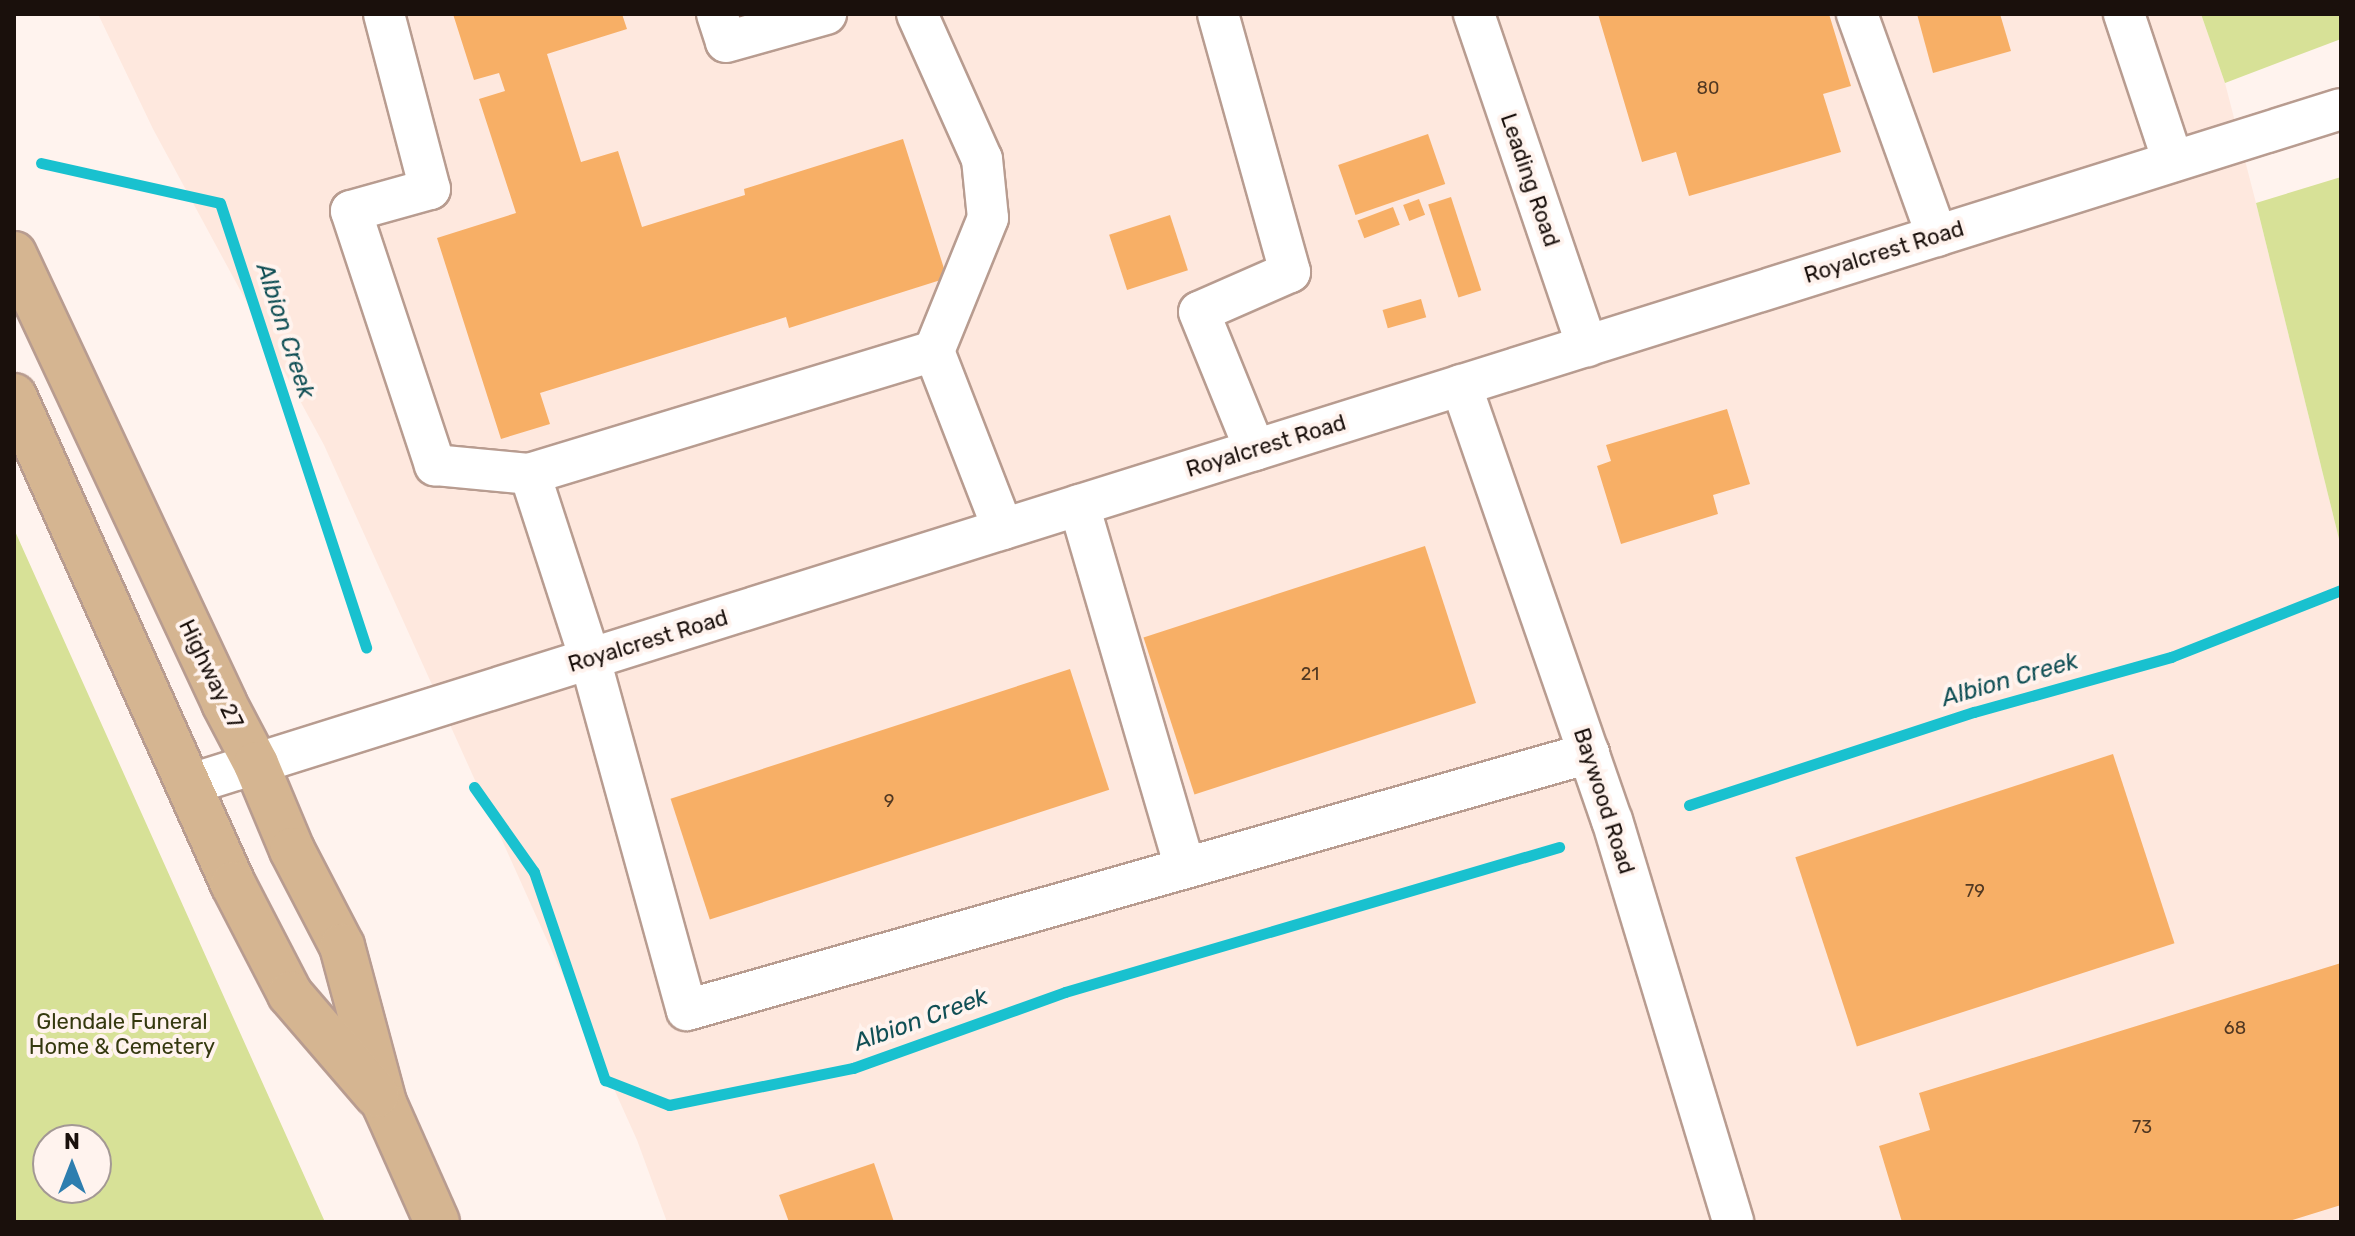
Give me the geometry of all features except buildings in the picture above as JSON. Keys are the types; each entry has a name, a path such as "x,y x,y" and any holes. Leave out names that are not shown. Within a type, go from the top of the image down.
{"main road":[{"name":"Highway 27","path":"14,254 224,703 256,764 292,850 342,946 384,1103 437,1222"},
{"name":"Highway 27","path":"14,396 191,784 233,884 290,994 384,1103"}],"street":[{"path":"384,14 430,189 351,211 435,465 530,474 934,351"},
{"path":"717,14 726,42 826,14"},
{"path":"917,14 982,159 988,218 934,351 1003,529"},
{"path":"1218,14 1290,272 1199,312 1255,450"},
{"name":"Leading Road","path":"1474,14 1587,346"},
{"path":"1857,14 1937,236"},
{"path":"2124,14 2173,161"},
{"name":"Royalcrest Road","path":"191,784 2341,109"},
{"name":"Baywood Road","path":"1461,385 1589,753 1733,1222"},
{"path":"530,474 590,659 687,1010 1589,753"},
{"path":"1079,505 1185,868"}],"shaded area":[{"path":"98,14 2201,14 2225,83 2341,547 2341,1222 667,1222 637,1140 324,445 153,129"}],"green space":[{"path":"2201,14 2341,14 2341,39 2225,83"},
{"path":"2341,177 2341,547 2256,203"},
{"name":"Glendale Funeral Home & Cemetery","path":"14,529 325,1222 14,1222"}],"waterway":[{"name":"Albion Creek","path":"41,163 220,203 366,648"},
{"name":"Albion Creek","path":"1689,805 1974,712 2171,657 2341,590"},
{"name":"Albion Creek","path":"474,787 534,872 605,1080 669,1105 853,1068 1065,992 1559,847"}]}
